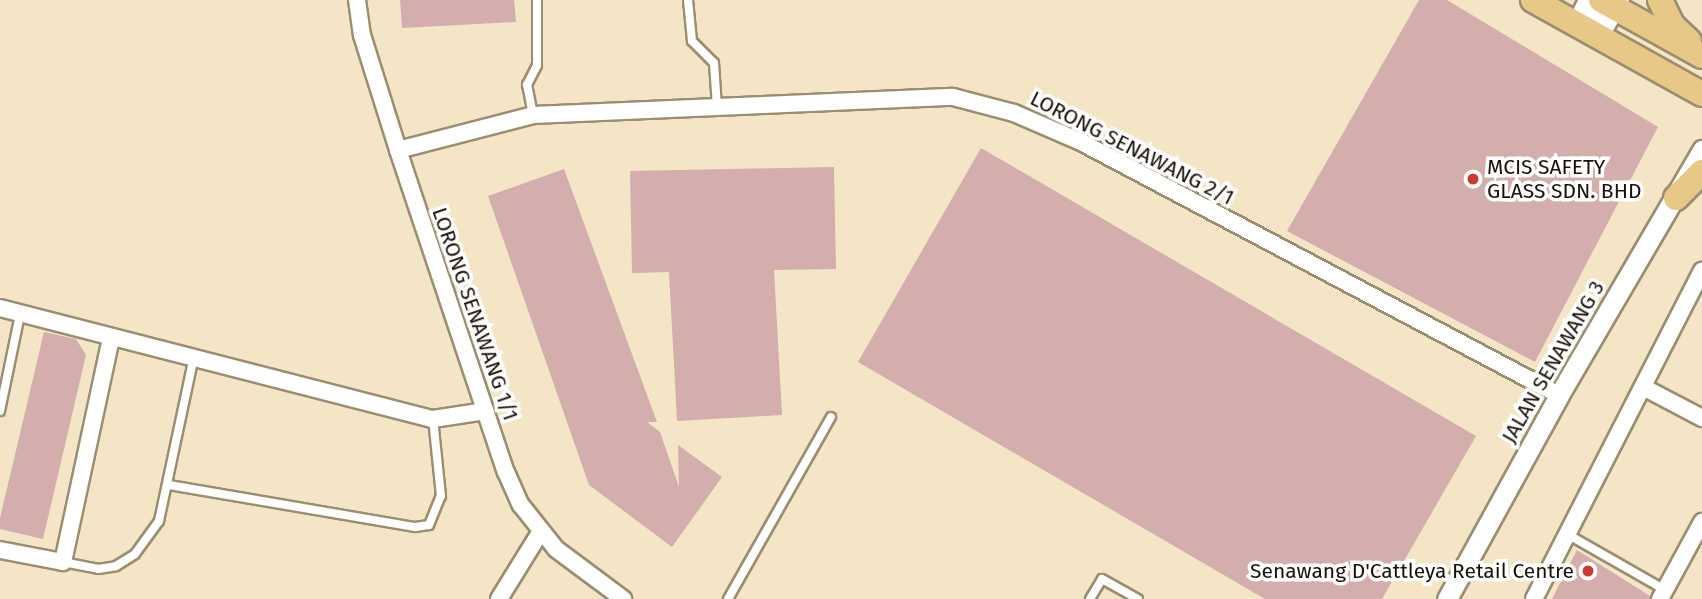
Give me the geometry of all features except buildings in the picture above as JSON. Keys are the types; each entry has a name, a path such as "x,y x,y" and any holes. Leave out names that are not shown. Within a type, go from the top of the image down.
{"main road":[{"path":"1533,0 1702,94"},
{"path":"1660,0 1672,25 1702,54"},
{"path":"1588,29 1605,2 1702,54"},
{"path":"1676,198 1702,172"}],"street":[{"name":"LORONG SENAWANG 1/1","path":"357,0 362,35 398,150 485,411 521,505 556,549 622,599"},
{"name":"LORONG SENAWANG 2/1","path":"398,150 533,115 953,97 1014,113 1081,142 1559,395"},
{"name":"JALAN SENAWANG 3","path":"1447,599 1559,395 1702,150"},
{"path":"1534,599 1702,271"},
{"path":"0,308 433,419 485,411"},
{"path":"0,550 62,562 111,338"},
{"path":"1643,387 1702,418"},
{"path":"1662,594 1702,522"},
{"path":"499,599 541,531"}],"lane":[{"path":"533,115 527,85 537,65 537,0"},
{"path":"688,0 692,41 714,63 717,107"},
{"path":"0,411 20,314"},
{"path":"62,562 98,569 116,566 135,554 159,521 169,485 194,357"},
{"path":"728,599 831,417"},
{"path":"169,485 415,527 429,525 441,496 433,419"},
{"path":"1567,534 1662,594"},
{"path":"1090,599 1102,579 1138,599"}],"place":[{"name":"MCIS SAFETY GLASS SDN. BHD","path":"1473,179"},
{"name":"Senawang D'Cattleya Retail Centre","path":"1588,571"}]}
